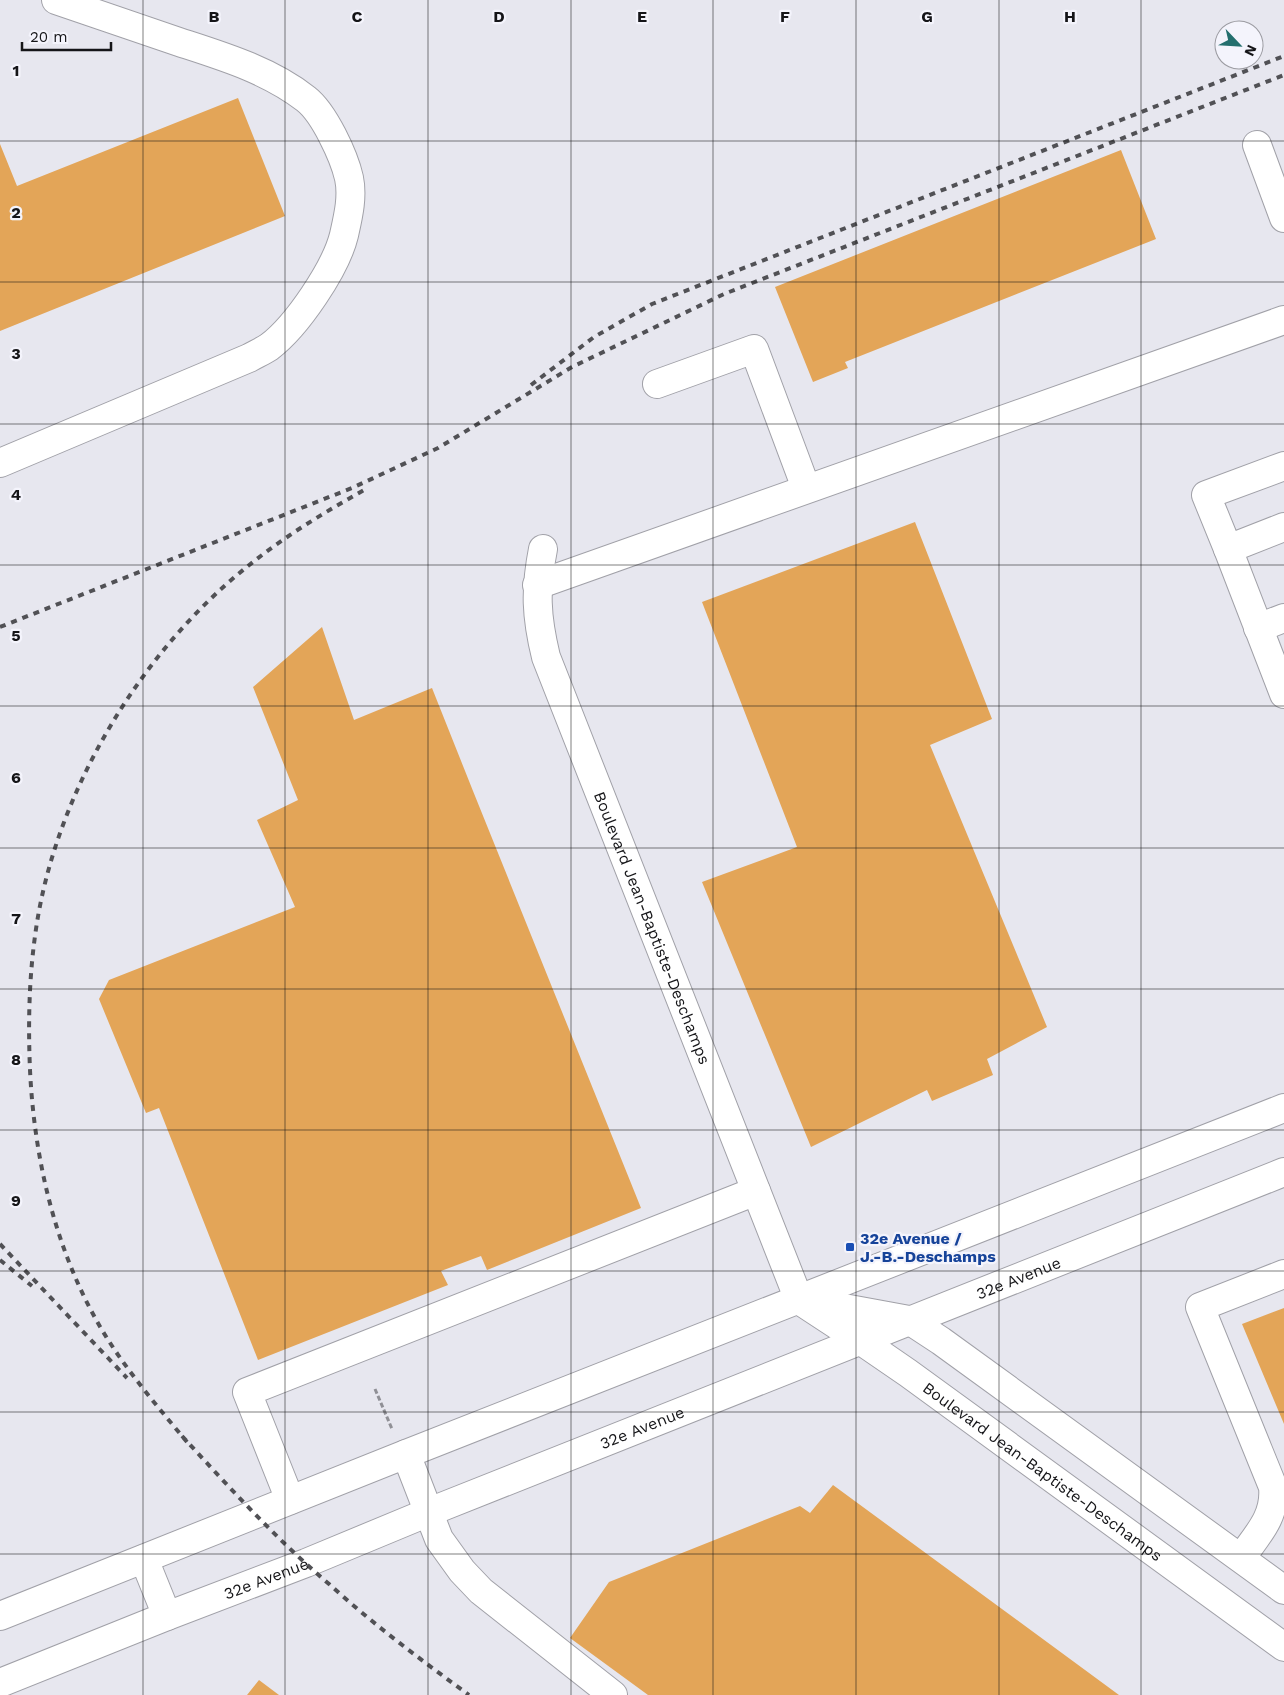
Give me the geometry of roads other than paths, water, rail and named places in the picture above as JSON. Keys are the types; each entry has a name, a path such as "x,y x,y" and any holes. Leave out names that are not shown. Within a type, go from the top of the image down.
{"street":[{"path":"0,463 249,358 269,346 285,331 316,293 341,247 350,211 349,179 339,152 322,117 307,100 276,80 242,63 56,0"},
{"path":"1257,145 1284,218"},
{"path":"537,585 1284,320"},
{"path":"658,384 754,349 806,488"},
{"path":"1284,466 1206,495 1284,694"},
{"path":"1228,549 1284,527"},
{"name":"Boulevard Jean-Baptiste-Deschamps","path":"543,549 537,585 538,625 546,657 671,979 799,1300 860,1340 1284,1647"},
{"path":"1258,628 1284,618"},
{"path":"0,1616 1284,1108"},
{"name":"32e Avenue","path":"0,1683 166,1616 306,1563 909,1320 1284,1172"},
{"path":"290,1500 247,1392 756,1191"},
{"path":"1241,1558 1272,1510 1274,1500 1273,1487 1200,1307 1284,1274"},
{"path":"799,1300 909,1320 941,1341 1284,1590"},
{"path":"406,1454 439,1539 462,1571 480,1591 613,1695"},
{"path":"144,1558 166,1616"}],"railway":[{"path":"531,385 594,337 652,304 1284,56"},
{"path":"0,627 352,488 438,448 572,367 724,294 1284,75"},
{"path":"187,1442 113,1348 93,1314 67,1256 48,1196 36,1133 30,1070 30,999 36,929 46,878 62,827 83,777 109,728 139,683 172,640 209,601 248,566 306,525 366,489"},
{"path":"0,1244 127,1378"},
{"path":"0,1260 32,1286"},
{"path":"182,1436 253,1512 309,1567 380,1627 469,1695"}],"place":[{"name":"32e Avenue / J.-B.-Deschamps","path":"850,1247"}]}
